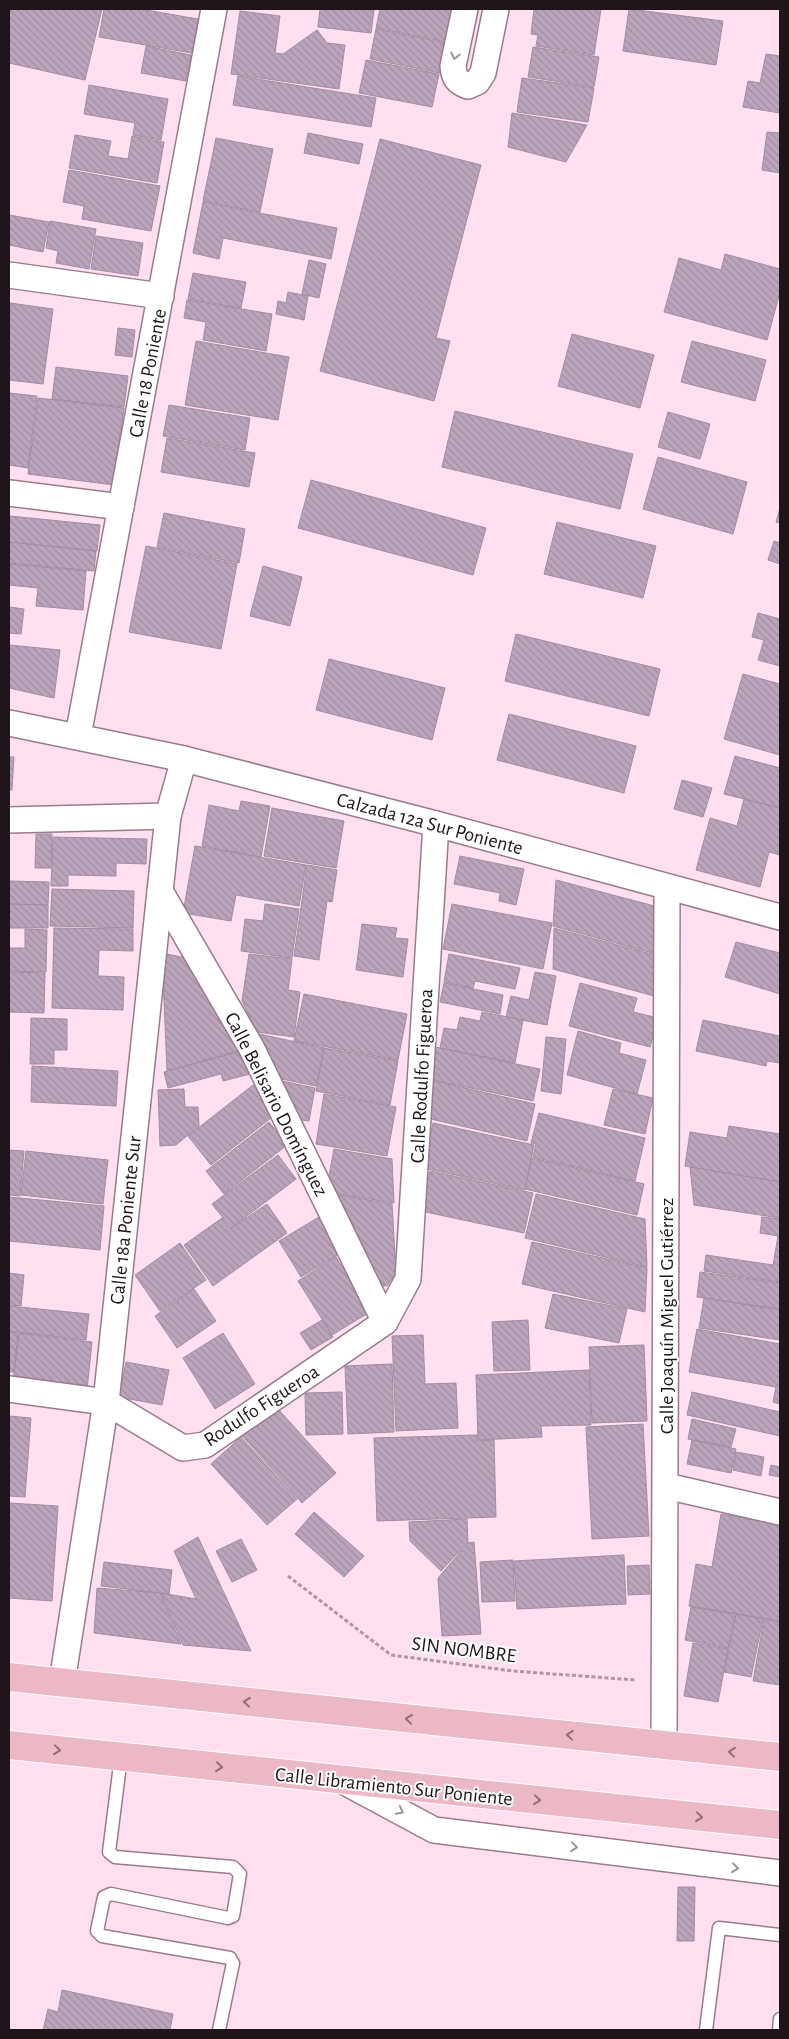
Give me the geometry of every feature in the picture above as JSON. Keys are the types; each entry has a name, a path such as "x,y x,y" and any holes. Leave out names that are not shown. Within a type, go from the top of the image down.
{"main road":[{"path":"9,1677 780,1757"},
{"name":"Calle Libramiento Sur Poniente","path":"9,1744 780,1826"}],"street":[{"name":"Calle 18 Poniente","path":"78,736 214,9"},
{"path":"465,9 453,66 453,75 459,82 468,86 477,82 483,73 496,9"},
{"path":"9,275 161,296"},
{"path":"9,493 121,506"},
{"name":"Calzada 12a Sur Poniente","path":"9,723 184,758 780,917"},
{"name":"Calle 18a Poniente Sur","path":"62,1682 106,1402 168,816 184,758"},
{"path":"9,820 168,816"},
{"name":"Calle Rodulfo Figueroa","path":"385,1322 408,1279 436,824"},
{"name":"Calle Joaquín Miguel Gutiérrez","path":"664,1745 667,888"},
{"name":"Calle Belisario Domínguez","path":"160,891 252,1049 385,1322"},
{"name":"Rodulfo Figueroa","path":"106,1402 183,1448 205,1445 385,1322"},
{"path":"9,1389 106,1402"},
{"path":"666,1486 780,1512"},
{"path":"341,1780 434,1830 780,1873"}],"lane":[{"path":"121,1757 109,1852 115,1857 233,1867 240,1874 233,1916 228,1918 111,1894 104,1897 97,1931 102,1936 230,1958 232,1963 219,2030"},
{"path":"706,2030 719,1928 780,1935"},
{"path":"779,2030 780,2019"}],"path":[{"name":"SIN NOMBRE","path":"288,1576 391,1655 513,1671 664,1682"}],"building":[{"path":"9,9 102,9 85,80 9,63"},
{"path":"104,9 140,9 198,19 192,53 99,37"},
{"path":"320,9 374,10 371,33 318,27"},
{"path":"380,9 453,9 447,42 376,28"},
{"path":"534,9 601,9 594,55 536,46 538,35 531,34"},
{"path":"629,9 723,21 716,65 623,51"},
{"path":"240,11 280,16 275,53 283,54 317,30 327,43 345,45 339,89 231,74"},
{"path":"376,29 446,43 440,73 370,59"},
{"path":"146,46 191,55 186,81 141,73"},
{"path":"533,47 599,57 594,87 528,77"},
{"path":"766,54 780,56 780,113 743,107 748,81 760,83"},
{"path":"366,60 439,74 432,107 359,93"},
{"path":"238,76 376,98 371,127 233,105"},
{"path":"522,78 594,88 588,122 517,112"},
{"path":"89,85 168,99 161,140 133,135 135,123 84,114"},
{"path":"512,113 587,125 566,162 508,147"},
{"path":"767,132 780,133 780,173 762,170"},
{"path":"308,133 363,144 359,164 304,153"},
{"path":"75,135 111,141 108,156 128,159 132,136 164,142 157,183 69,168"},
{"path":"216,138 273,149 260,212 203,201"},
{"path":"380,139 481,165 436,338 450,341 434,401 320,371"},
{"path":"69,170 160,186 151,231 82,219 84,206 63,202"},
{"path":"203,202 337,228 331,259 223,238 219,259 193,253"},
{"path":"9,215 49,222 43,252 9,245"},
{"path":"50,221 96,229 89,269 56,263 58,251 46,248"},
{"path":"96,236 143,243 138,276 91,269"},
{"path":"725,254 780,269 780,292 767,340 664,312 679,258 721,270"},
{"path":"309,260 326,264 319,298 302,294"},
{"path":"193,273 246,282 241,308 188,299"},
{"path":"288,292 308,296 304,320 276,314 278,301 286,303"},
{"path":"187,300 272,314 266,351 203,340 206,322 184,318"},
{"path":"10,303 53,309 43,384 9,380"},
{"path":"118,328 135,330 132,357 115,355"},
{"path":"572,334 654,355 640,408 558,386"},
{"path":"196,341 289,357 278,420 185,405"},
{"path":"692,341 766,360 755,401 681,382"},
{"path":"56,367 128,376 124,407 52,399"},
{"path":"9,393 37,396 28,468 9,465"},
{"path":"38,398 124,408 114,485 28,474"},
{"path":"169,405 250,418 245,450 163,436"},
{"path":"455,411 633,454 620,509 442,467"},
{"path":"668,412 710,424 700,459 658,447"},
{"path":"167,438 255,453 249,487 161,472"},
{"path":"658,457 747,482 733,534 643,509"},
{"path":"311,480 486,528 473,575 298,528"},
{"path":"780,508 780,523 776,522"},
{"path":"164,513 245,529 239,563 157,547"},
{"path":"10,516 100,525 97,551 9,542"},
{"path":"557,522 656,546 643,598 544,574"},
{"path":"774,541 780,543 780,564 768,560"},
{"path":"9,542 96,551 94,571 9,563"},
{"path":"146,546 237,564 221,649 129,632"},
{"path":"9,564 86,571 83,610 36,606 38,588 9,585"},
{"path":"263,566 302,577 290,626 250,616"},
{"path":"9,607 24,609 21,634 9,633"},
{"path":"758,613 780,619 780,666 758,660 764,640 752,637"},
{"path":"516,634 660,669 649,716 505,681"},
{"path":"9,645 60,650 54,698 9,688"},
{"path":"329,659 445,688 432,740 316,710"},
{"path":"743,674 780,684 780,755 724,739"},
{"path":"509,714 636,746 624,793 497,760"},
{"path":"735,756 780,768 780,808 724,794"},
{"path":"9,757 14,757 12,790 9,790"},
{"path":"682,780 712,788 703,817 674,809"},
{"path":"744,799 780,808 780,855 769,852 760,887 696,870 710,818 737,826"},
{"path":"241,801 270,806 261,857 202,846 209,805 239,811"},
{"path":"272,808 344,821 336,868 264,856"},
{"path":"36,834 52,834 51,868 35,868"},
{"path":"53,837 147,839 146,864 116,863 116,876 68,875 68,886 51,886"},
{"path":"195,846 306,865 299,906 236,895 231,921 183,913"},
{"path":"460,856 524,869 516,905 499,901 500,893 454,884"},
{"path":"307,865 337,870 332,902 327,901 319,960 294,956"},
{"path":"556,880 662,908 660,955 553,926"},
{"path":"9,881 49,882 48,905 9,904"},
{"path":"52,889 134,891 133,928 50,926"},
{"path":"9,904 48,905 48,928 9,928"},
{"path":"265,904 299,909 292,958 241,951 245,919 263,921"},
{"path":"452,904 552,923 543,969 443,949"},
{"path":"362,924 397,928 395,938 408,939 403,977 356,970"},
{"path":"54,928 133,929 133,951 99,950 98,976 124,977 123,1010 52,1008"},
{"path":"554,928 659,956 658,997 553,969"},
{"path":"25,929 47,930 46,972 9,971 9,948 25,948"},
{"path":"736,942 780,953 780,994 725,977"},
{"path":"162,953 191,959 242,1050 167,1071"},
{"path":"249,954 292,959 288,990 300,992 294,1037 257,1032 242,1001"},
{"path":"449,954 520,968 515,989 475,981 473,988 444,982"},
{"path":"9,972 45,973 44,1013 9,1012"},
{"path":"535,972 556,976 547,1025 506,1017 511,996 529,1000"},
{"path":"444,983 503,995 500,1014 440,1002"},
{"path":"580,983 637,998 633,1012 658,1018 650,1047 569,1026"},
{"path":"304,994 407,1014 398,1060 294,1041"},
{"path":"482,1012 523,1020 515,1063 440,1048 444,1028 457,1030 460,1017 480,1021"},
{"path":"31,1018 67,1019 67,1050 54,1050 54,1064 30,1064"},
{"path":"703,1020 780,1036 780,1063 767,1061 766,1066 696,1051"},
{"path":"578,1031 621,1043 619,1053 646,1060 637,1094 567,1075"},
{"path":"259,1034 324,1048 316,1086 276,1078"},
{"path":"546,1037 566,1039 561,1094 541,1091"},
{"path":"435,1047 540,1069 533,1101 428,1079"},
{"path":"324,1048 398,1061 390,1105 316,1091"},
{"path":"244,1050 250,1074 223,1081 221,1074 168,1088 164,1072"},
{"path":"32,1066 118,1071 116,1106 31,1102"},
{"path":"277,1080 315,1088 309,1121 294,1119"},
{"path":"430,1080 535,1104 527,1141 422,1117"},
{"path":"253,1085 276,1114 211,1165 188,1136"},
{"path":"184,1089 185,1107 198,1107 199,1126 176,1145 160,1146 158,1090"},
{"path":"613,1089 653,1098 645,1134 604,1125"},
{"path":"324,1094 396,1107 387,1156 316,1144"},
{"path":"539,1113 645,1138 635,1181 533,1157 536,1144 531,1143"},
{"path":"269,1122 287,1145 224,1194 206,1171"},
{"path":"433,1123 534,1145 525,1190 423,1168"},
{"path":"729,1126 780,1134 780,1182 685,1166 690,1132 727,1138"},
{"path":"334,1149 392,1159 394,1203 326,1192"},
{"path":"9,1150 24,1151 20,1196 9,1195"},
{"path":"26,1151 108,1160 103,1204 21,1195"},
{"path":"278,1155 296,1179 231,1228 212,1204"},
{"path":"532,1158 644,1184 637,1215 525,1189"},
{"path":"690,1167 780,1182 780,1218 694,1205"},
{"path":"430,1171 533,1193 524,1233 421,1211"},
{"path":"333,1194 392,1204 396,1273 387,1286 374,1285"},
{"path":"536,1194 645,1219 647,1267 525,1238"},
{"path":"9,1197 104,1206 100,1250 9,1241"},
{"path":"267,1204 287,1233 213,1286 184,1245 222,1218 230,1229"},
{"path":"319,1217 341,1253 301,1277 279,1241"},
{"path":"762,1217 780,1219 780,1282 704,1271 706,1255 773,1265 778,1236 760,1233"},
{"path":"532,1242 647,1268 645,1312 522,1284"},
{"path":"180,1243 206,1280 160,1311 135,1275"},
{"path":"336,1257 370,1312 332,1335 298,1281"},
{"path":"700,1272 780,1283 780,1309 697,1297"},
{"path":"9,1273 24,1275 21,1306 9,1305"},
{"path":"194,1289 216,1321 177,1348 155,1316"},
{"path":"553,1294 627,1309 619,1343 545,1328"},
{"path":"704,1298 780,1310 780,1340 699,1328"},
{"path":"9,1306 89,1314 86,1340 9,1331"},
{"path":"322,1320 333,1337 311,1350 300,1333"},
{"path":"528,1320 530,1370 494,1371 492,1322"},
{"path":"697,1329 780,1344 780,1404 773,1402 776,1387 689,1372"},
{"path":"9,1332 18,1333 14,1372 9,1372"},
{"path":"19,1333 92,1342 87,1390 13,1381"},
{"path":"223,1333 255,1384 215,1409 183,1358"},
{"path":"423,1335 425,1384 456,1383 458,1428 396,1431 392,1336"},
{"path":"644,1345 647,1421 592,1423 589,1347"},
{"path":"126,1362 169,1370 162,1405 119,1397"},
{"path":"392,1364 394,1432 348,1434 345,1366"},
{"path":"589,1370 591,1425 541,1426 542,1437 478,1440 476,1375"},
{"path":"342,1392 343,1434 306,1435 305,1393"},
{"path":"692,1392 780,1412 780,1436 687,1415"},
{"path":"277,1408 336,1473 302,1503 238,1431 257,1414 263,1421"},
{"path":"9,1416 31,1418 25,1497 9,1496"},
{"path":"692,1419 736,1429 731,1447 688,1439"},
{"path":"643,1424 649,1536 592,1539 586,1427"},
{"path":"477,1435 477,1441 494,1440 496,1517 377,1521 374,1438"},
{"path":"241,1437 297,1499 267,1525 211,1464"},
{"path":"692,1440 736,1449 731,1473 687,1464"},
{"path":"736,1452 764,1457 761,1476 733,1470"},
{"path":"771,1465 780,1467 780,1477 769,1475"},
{"path":"9,1503 58,1506 52,1601 9,1598"},
{"path":"314,1512 364,1556 344,1577 295,1534"},
{"path":"721,1514 780,1524 780,1621 689,1606 696,1564 712,1567"},
{"path":"467,1519 468,1542 441,1571 410,1541 409,1522"},
{"path":"198,1537 251,1651 183,1645 161,1593 196,1599 174,1551"},
{"path":"241,1539 257,1570 232,1582 216,1551"},
{"path":"474,1542 481,1634 442,1636 438,1578 468,1543"},
{"path":"624,1555 626,1604 517,1609 514,1561"},
{"path":"513,1560 515,1601 482,1602 480,1562"},
{"path":"104,1562 172,1570 169,1594 101,1586"},
{"path":"649,1565 650,1594 628,1595 627,1566"},
{"path":"97,1588 160,1593 181,1644 94,1633"},
{"path":"691,1607 735,1614 728,1648 685,1640"},
{"path":"736,1614 763,1619 751,1677 724,1672"},
{"path":"764,1619 780,1622 780,1685 753,1681"},
{"path":"693,1643 728,1649 718,1702 684,1696"},
{"path":"678,1887 695,1887 694,1941 677,1941"},
{"path":"62,1990 173,2014 170,2030 43,2030 48,2009 58,2012"}]}
